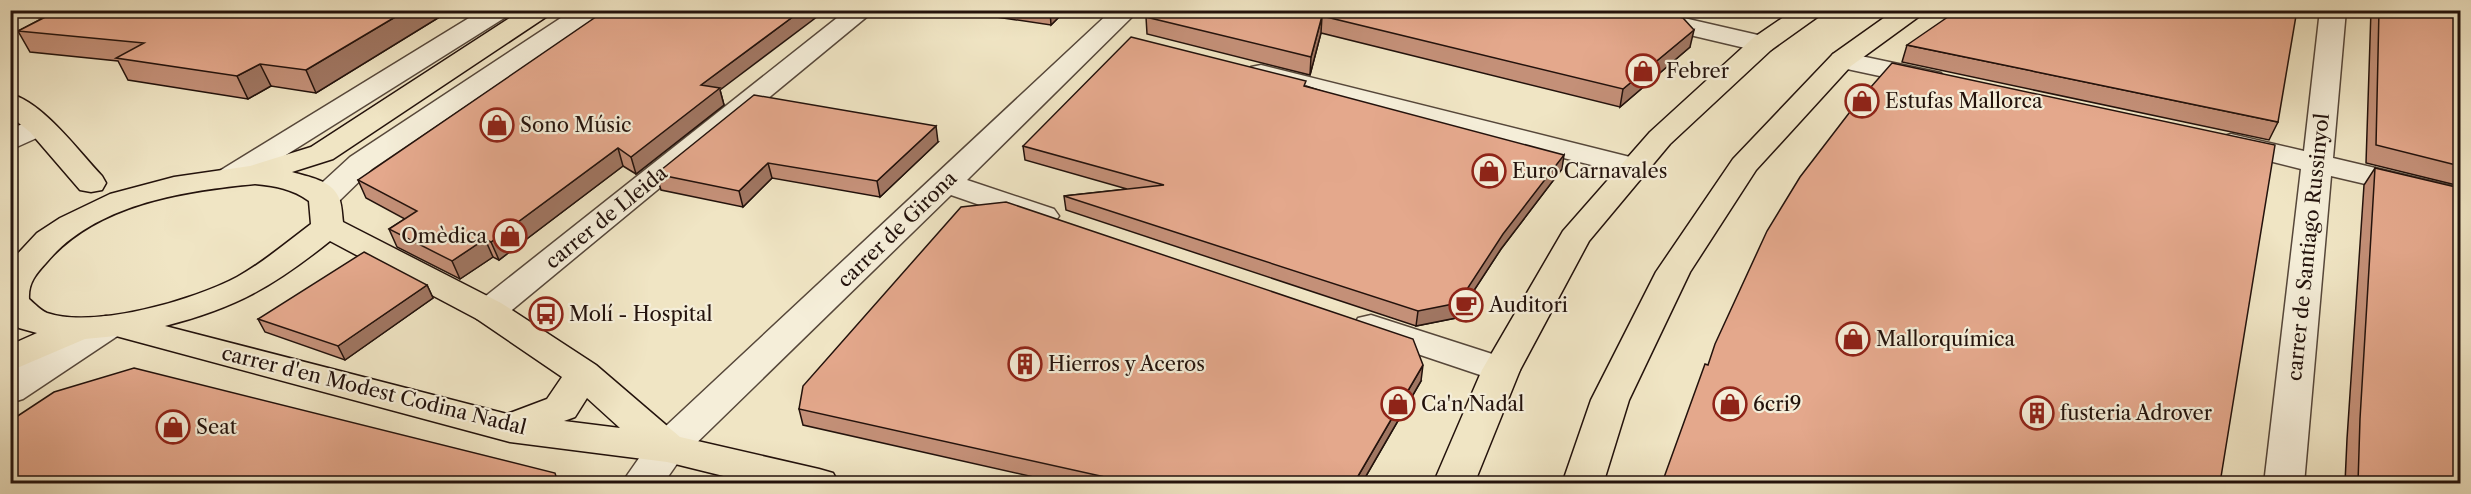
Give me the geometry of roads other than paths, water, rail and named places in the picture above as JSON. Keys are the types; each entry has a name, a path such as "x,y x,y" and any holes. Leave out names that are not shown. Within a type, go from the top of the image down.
{"main road":[{"path":"10,102 40,126 91,183 243,176 322,153 540,10"},
{"path":"1453,483 1501,370 1575,238 1660,138 1762,44 1811,10"},
{"path":"1582,483 1610,400 1673,272 1744,165 1842,60 1912,10"},
{"path":"10,359 101,327 185,310 246,285 286,260 320,204 322,153"},
{"name":"carrer d'en Modest Codina Nadal","path":"243,176 270,176 320,204 489,311 583,374 667,448"},
{"path":"101,327 59,327 17,320 12,299 16,275 48,241 82,219 136,196 194,180"},
{"path":"82,219 91,183"},
{"name":"carrer d'en Modest Codina Nadal","path":"101,327 510,428 667,448 819,483"},
{"path":"510,428 561,408 583,374"}],"street":[{"path":"243,176 500,10"},
{"path":"320,204 362,163 591,10"},
{"name":"carrer de Lleida","path":"489,311 863,10"},
{"name":"carrer de Girona","path":"640,483 667,448 1127,10"},
{"path":"1614,10 1762,44"},
{"name":"carrer de Santiago Russinyol","path":"2284,483 2333,10"},
{"path":"1103,33 1138,42"},
{"path":"1842,60 1958,85"},
{"path":"1230,65 1635,167"},
{"path":"10,141 40,126"},
{"path":"2201,137 2317,162 2460,197"},
{"path":"945,183 1070,225"},
{"path":"1342,317 1501,370"},
{"path":"10,390 101,327"}],"place":[{"name":"Febrer","path":"1643,71"},
{"name":"Estufas Mallorca","path":"1862,101"},
{"name":"Sono Músic","path":"497,125"},
{"name":"Euro Carnavales","path":"1489,171"},
{"name":"Omèdica","path":"510,236"},
{"name":"Auditori","path":"1466,305"},
{"name":"Molí - Hospital","path":"546,314"},
{"name":"Mallorquímica","path":"1853,339"},
{"name":"Hierros y Aceros","path":"1025,364"},
{"name":"Ca'n Nadal","path":"1398,404"},
{"name":"6cri9","path":"1730,404"},
{"name":"fusteria Adrover","path":"2037,413"},
{"name":"Seat","path":"173,427"}]}
